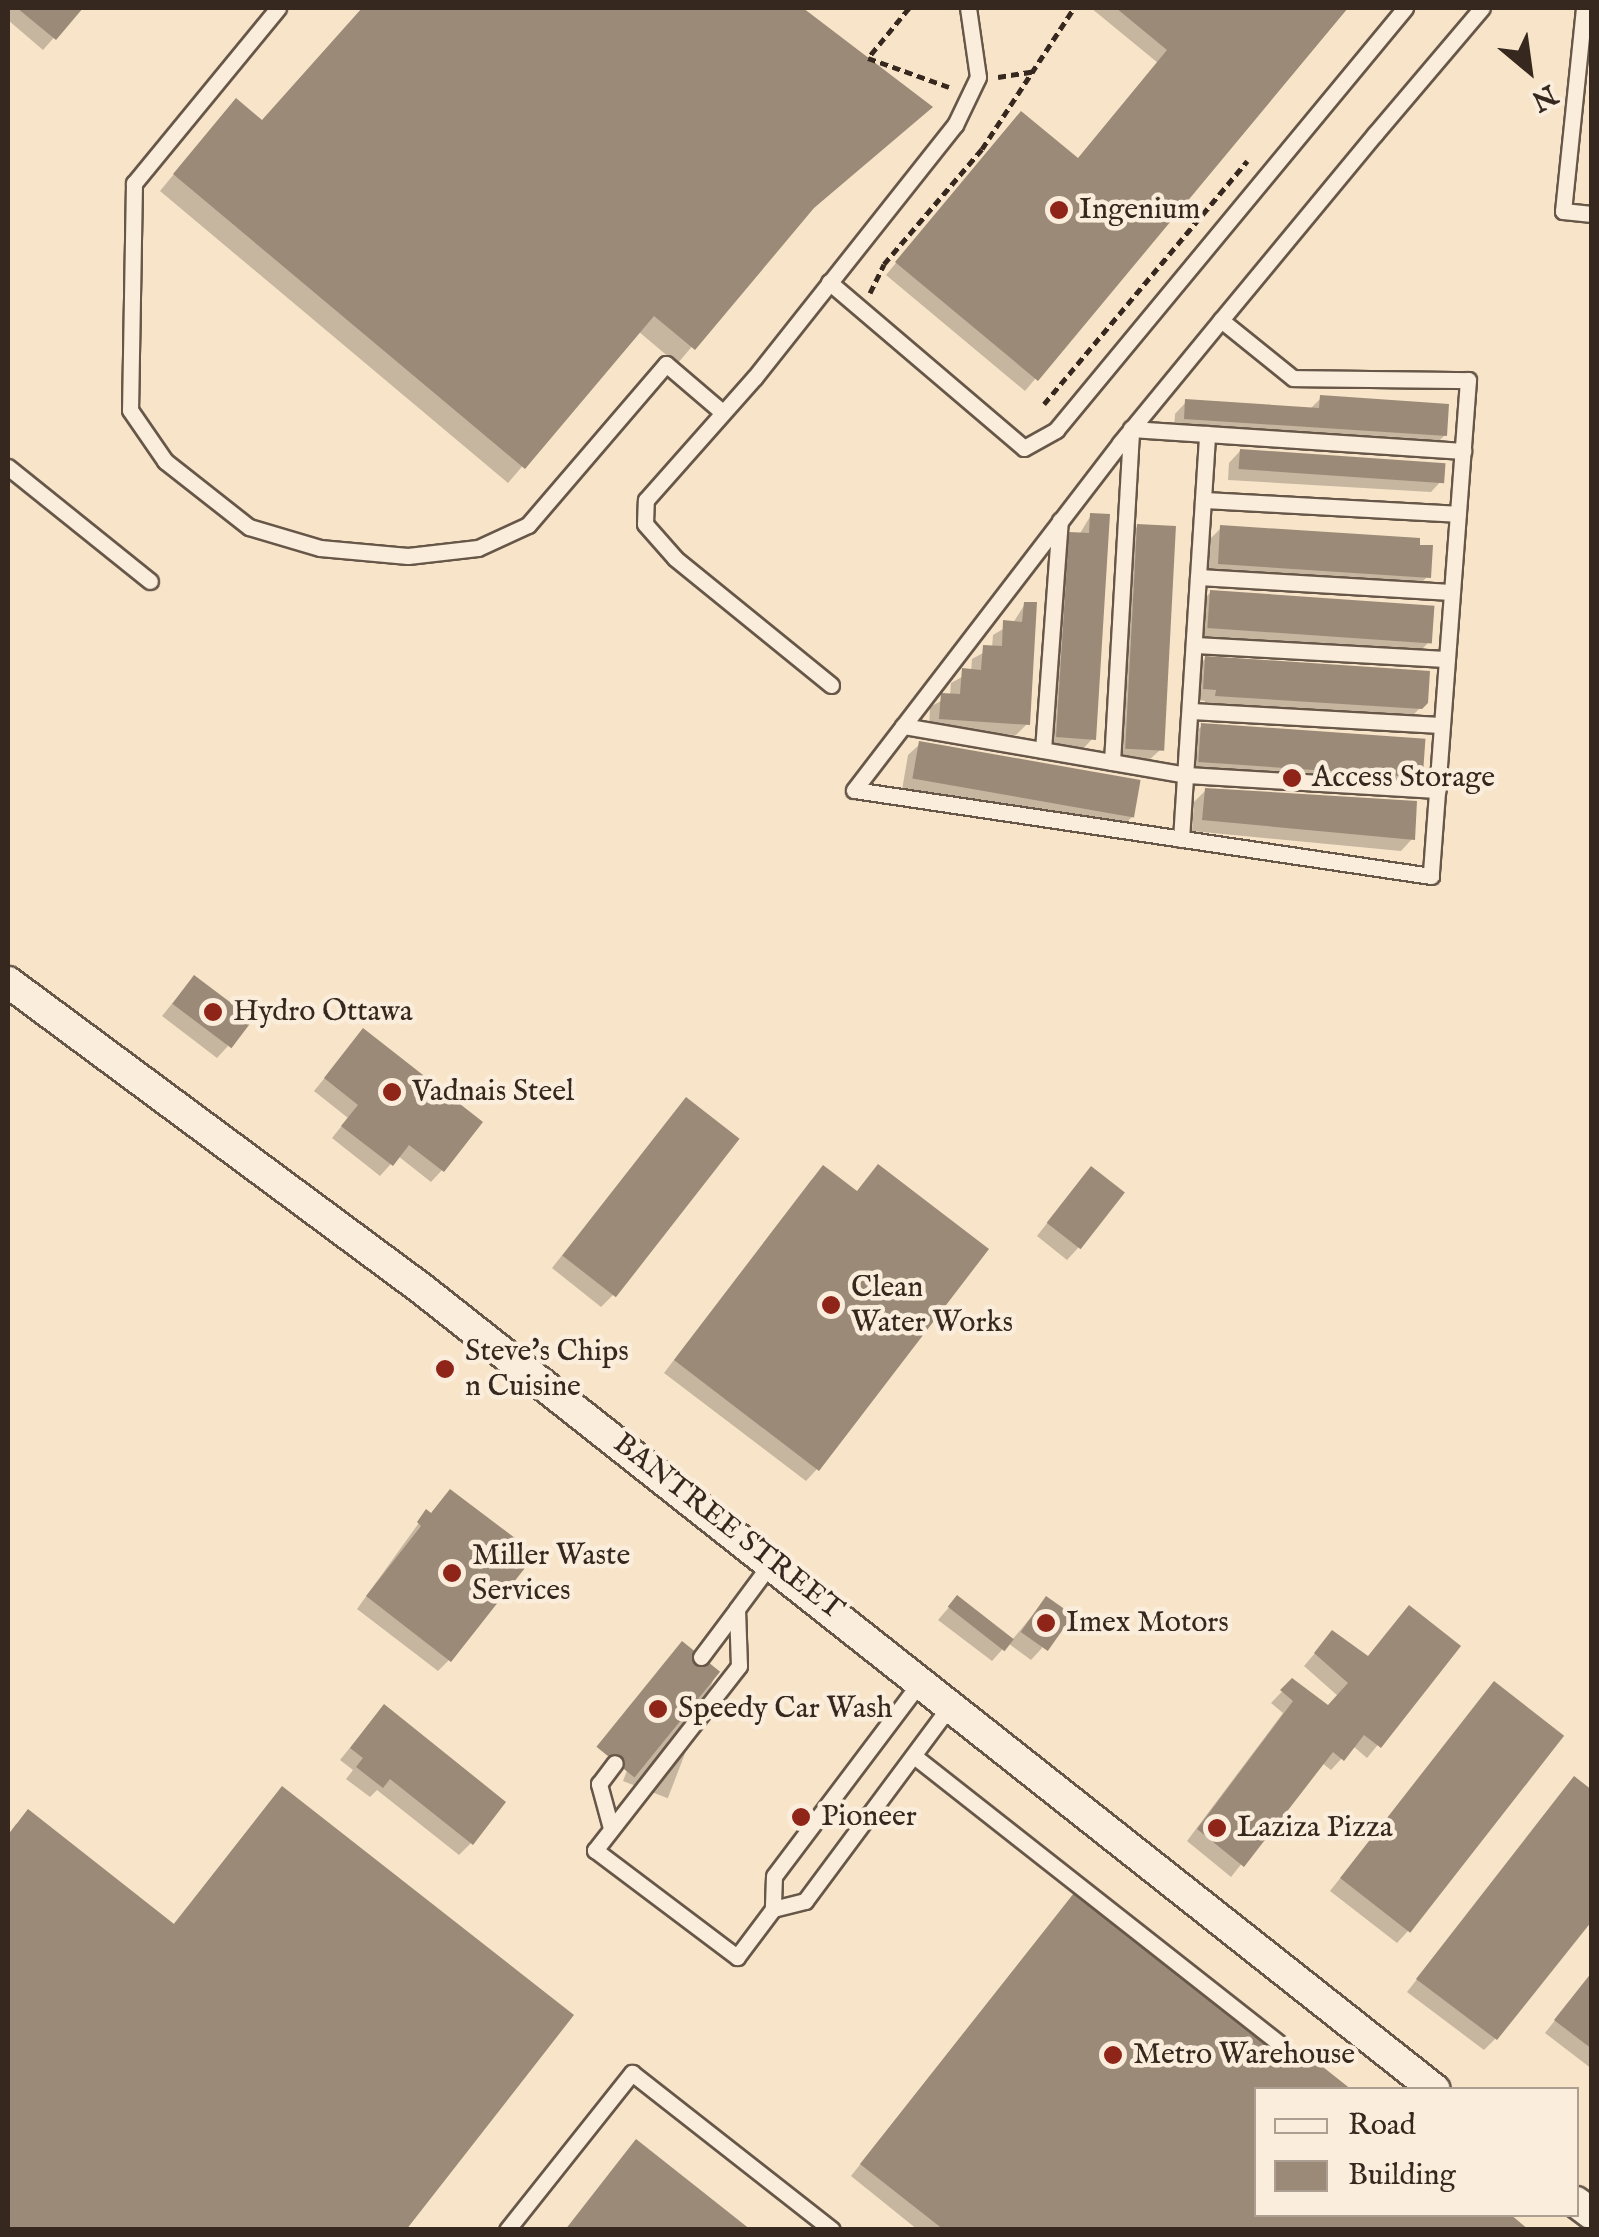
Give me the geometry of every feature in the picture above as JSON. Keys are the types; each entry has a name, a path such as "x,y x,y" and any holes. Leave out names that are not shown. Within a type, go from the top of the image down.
{"street":[{"name":"BANTREE STREET","path":"8,982 406,1277 772,1562 1431,2087"}],"lane":[{"path":"278,8 134,183 130,410 165,461 250,527 320,548 408,556 478,548 528,525 666,364 721,411"},
{"path":"830,685 699,579 645,524 646,500 829,282 972,98 978,77 968,8"},
{"path":"829,282 1024,448 1056,430 1404,8"},
{"path":"1221,320 1293,378 1468,380 1431,876 854,790 1131,430 1221,320 1482,8"},
{"path":"1584,8 1564,211 1592,214"},
{"path":"1131,430 1462,451"},
{"path":"1112,762 1131,430"},
{"path":"1182,839 1207,434"},
{"path":"8,467 150,581"},
{"path":"1203,500 1458,514"},
{"path":"1043,750 1060,522"},
{"path":"1198,577 1452,592"},
{"path":"1194,645 1447,659"},
{"path":"1190,710 1442,725"},
{"path":"902,726 1186,775 1438,790"},
{"path":"701,1657 772,1562"},
{"path":"737,1609 739,1666 595,1850 737,1958 772,1909 774,1876 921,1682"},
{"path":"772,1909 805,1902 950,1706"},
{"path":"914,1756 1278,2042"},
{"path":"611,1828 599,1784 615,1762"},
{"path":"507,2230 632,2073 832,2230"}],"path":[{"path":"909,8 868,58 950,86"},
{"path":"862,309 884,264 982,149 1074,8"},
{"path":"1044,404 1260,145"}],"building":[{"path":"17,8 83,8 56,40"},
{"path":"362,8 803,8 933,107 814,208 695,350 654,316 525,469 173,174 236,98 262,120"},
{"name":"Ingenium","path":"1116,8 1348,8 1038,381 895,262 1021,111 1078,158 1167,50"},
{"path":"1320,395 1449,404 1447,436 1184,419 1185,399 1319,408"},
{"path":"1240,449 1445,463 1444,483 1239,469"},
{"path":"1090,513 1110,514 1096,740 1056,737 1069,532 1089,533"},
{"path":"1137,524 1176,526 1164,751 1125,749"},
{"path":"1220,525 1420,538 1420,545 1433,545 1431,578 1218,564"},
{"path":"1210,590 1434,606 1432,644 1207,628"},
{"path":"1024,602 1037,602 1030,725 939,719 941,693 960,694 962,668 981,670 983,645 1002,646 1003,620 1022,622"},
{"path":"1205,656 1430,671 1428,703 1422,709 1215,696 1216,690 1203,689"},
{"path":"1201,723 1425,739 1423,778 1198,762"},
{"path":"919,741 1141,780 1134,817 912,778"},
{"path":"1205,788 1417,801 1415,840 1202,820"},
{"name":"Hydro Ottawa","path":"194,975 253,1020 231,1048 172,1004"},
{"name":"Vadnais Steel","path":"363,1028 483,1122 444,1172 409,1145 393,1166 341,1126 358,1105 324,1078"},
{"path":"686,1097 740,1139 616,1297 562,1255"},
{"name":"Clean Water Works","path":"878,1164 989,1249 819,1471 674,1360 823,1165 857,1191"},
{"path":"1091,1166 1125,1192 1081,1249 1047,1223"},
{"name":"Miller Waste Services","path":"450,1489 536,1554 451,1662 366,1596 421,1526 417,1522 426,1509 431,1513"},
{"path":"957,1595 1014,1639 1005,1651 948,1607"},
{"name":"Imex Motors","path":"1046,1596 1073,1615 1048,1651 1021,1632"},
{"path":"1409,1605 1461,1646 1381,1748 1364,1735 1344,1761 1333,1752 1244,1867 1197,1829 1293,1701 1280,1690 1292,1678 1328,1705 1348,1683 1314,1653 1332,1630 1368,1656"},
{"name":"Speedy Car Wash","path":"682,1641 720,1672 634,1778 596,1747"},
{"path":"1494,1681 1564,1736 1410,1933 1340,1878"},
{"path":"384,1704 506,1802 473,1845 390,1779 383,1788 356,1767 363,1758 350,1748"},
{"path":"1574,1776 1592,1790 1592,1921 1497,2040 1416,1979"},
{"path":"282,1786 574,2015 406,2230 8,2230 8,1835 28,1809 174,1924"},
{"name":"Metro Warehouse","path":"1074,1893 1288,2062 1299,2048 1348,2087 1254,2087 1254,2217 1514,2217 1529,2230 944,2230 860,2164"},
{"path":"1592,1972 1592,2049 1554,2020"},
{"path":"636,2139 751,2230 565,2230"}],"place":[{"name":"Ingenium","path":"1059,210"},
{"name":"Access Storage","path":"1292,778"},
{"name":"Hydro Ottawa","path":"213,1012"},
{"name":"Vadnais Steel","path":"392,1092"},
{"name":"Clean Water Works","path":"831,1305"},
{"name":"Steve's Chips n Cuisine","path":"445,1369"},
{"name":"Miller Waste Services","path":"452,1573"},
{"name":"Imex Motors","path":"1046,1623"},
{"name":"Speedy Car Wash","path":"658,1709"},
{"name":"Pioneer","path":"801,1817"},
{"name":"Laziza Pizza","path":"1217,1828"},
{"name":"Metro Warehouse","path":"1113,2055"}]}
